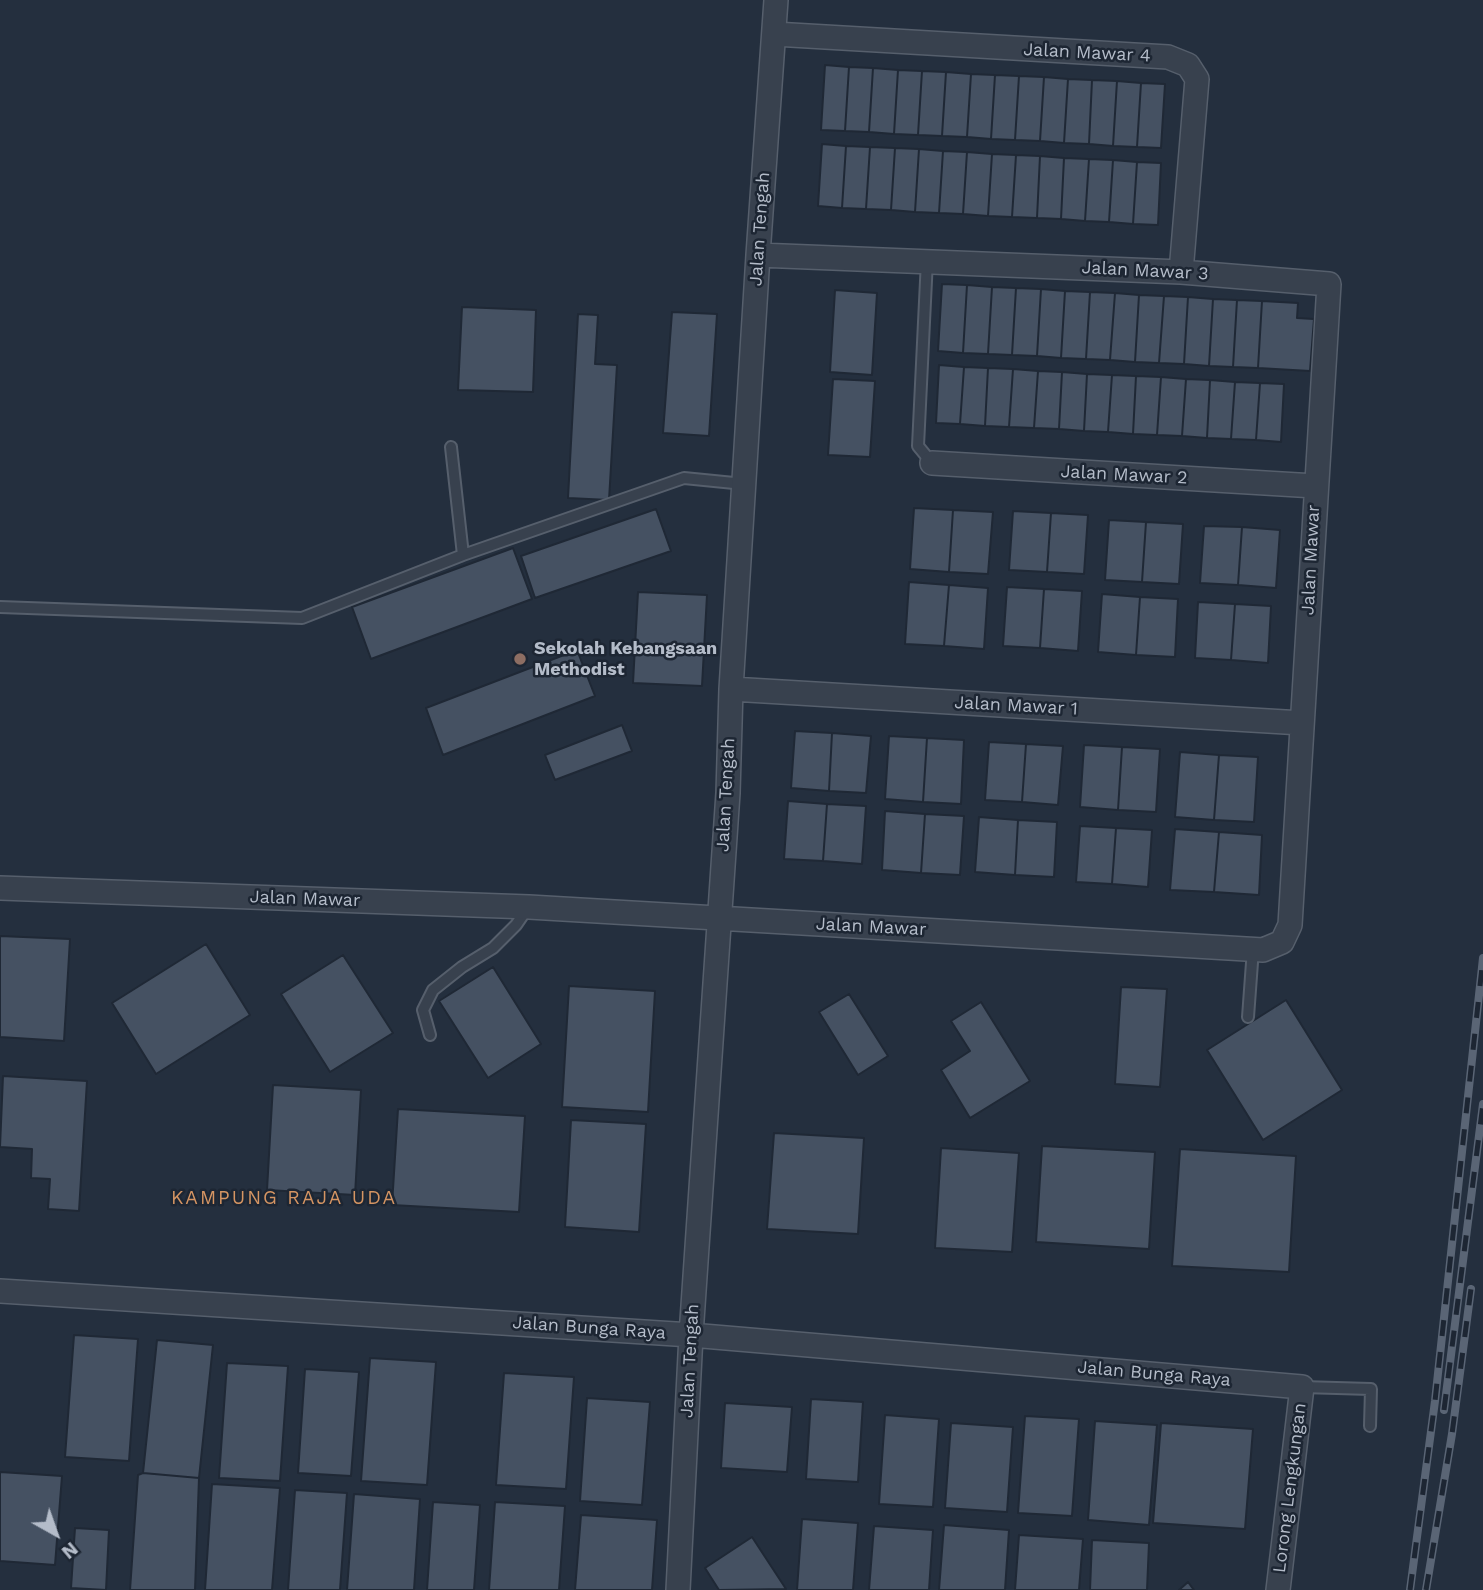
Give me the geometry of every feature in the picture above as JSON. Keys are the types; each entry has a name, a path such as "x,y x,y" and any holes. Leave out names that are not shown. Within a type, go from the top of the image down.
{"street":[{"name":"Jalan Tengah","path":"678,1590 691,1335 728,793 731,689 776,0"},
{"name":"Jalan Mawar 4","path":"774,34 1168,57 1188,65 1197,79 1181,272"},
{"name":"Jalan Mawar 3","path":"758,254 1181,272 1329,284 1315,486"},
{"name":"Jalan Mawar 2","path":"932,463 1315,486"},
{"name":"Jalan Mawar","path":"0,888 529,906 1263,950 1282,942 1290,925 1315,486"},
{"name":"Jalan Mawar 1","path":"731,689 1301,723"},
{"name":"Jalan Bunga Raya","path":"0,1291 691,1335 1302,1387"},
{"name":"Lorong Lengkungan","path":"1278,1590 1302,1387"}],"lane":[{"path":"927,260 918,446 932,463"},
{"path":"452,447 463,555"},
{"path":"0,607 302,618 463,555 684,478 744,484"},
{"path":"430,1035 423,1010 433,990 462,967 493,948 516,925 529,906"},
{"path":"1248,1017 1253,950"},
{"path":"1302,1387 1371,1389 1370,1426"}],"building":[{"path":"825,65 849,67 845,131 821,130"},
{"path":"849,67 873,68 869,132 845,131"},
{"path":"873,68 898,70 894,134 869,132"},
{"path":"898,70 922,71 918,135 894,134"},
{"path":"922,71 946,72 942,136 918,135"},
{"path":"946,72 971,74 967,137 942,136"},
{"path":"971,74 995,75 991,139 967,137"},
{"path":"995,75 1019,76 1015,140 991,139"},
{"path":"1019,76 1044,77 1040,141 1015,140"},
{"path":"1044,77 1068,79 1064,143 1040,141"},
{"path":"1068,79 1092,80 1089,144 1064,143"},
{"path":"1092,80 1117,81 1113,146 1089,144"},
{"path":"1117,81 1141,83 1137,147 1113,146"},
{"path":"1141,83 1165,84 1161,148 1137,147"},
{"path":"822,144 846,146 842,208 818,206"},
{"path":"846,146 870,147 866,209 842,208"},
{"path":"870,147 895,148 891,210 866,209"},
{"path":"895,148 919,149 915,212 891,210"},
{"path":"919,149 943,151 939,213 915,212"},
{"path":"943,151 967,152 963,214 939,213"},
{"path":"967,152 992,154 988,216 963,214"},
{"path":"992,154 1016,155 1012,217 988,216"},
{"path":"1016,155 1040,156 1037,218 1012,217"},
{"path":"1040,156 1064,158 1061,219 1037,218"},
{"path":"1064,158 1089,159 1085,221 1061,219"},
{"path":"1089,159 1113,160 1109,222 1085,221"},
{"path":"1113,160 1137,162 1133,224 1109,222"},
{"path":"1137,162 1161,163 1158,225 1133,224"},
{"path":"942,284 967,285 963,353 938,351"},
{"path":"967,285 992,287 988,354 963,353"},
{"path":"992,287 1016,288 1012,355 988,354"},
{"path":"1016,288 1041,289 1037,356 1012,355"},
{"path":"1041,289 1065,291 1061,358 1037,356"},
{"path":"835,290 877,293 872,375 830,372"},
{"path":"1065,291 1090,292 1086,359 1061,358"},
{"path":"1090,292 1115,293 1110,360 1086,359"},
{"path":"1115,293 1139,295 1135,362 1110,360"},
{"path":"1139,295 1164,296 1159,363 1135,362"},
{"path":"1164,296 1188,297 1184,364 1159,363"},
{"path":"1188,297 1213,299 1209,366 1184,364"},
{"path":"1213,299 1237,300 1233,367 1209,366"},
{"path":"1237,300 1262,301 1258,368 1233,367"},
{"path":"1262,301 1298,303 1297,318 1314,319 1310,371 1258,368"},
{"path":"462,307 536,310 533,392 458,390"},
{"path":"672,312 717,314 709,436 663,433"},
{"path":"578,314 598,315 595,364 617,365 609,500 568,498"},
{"path":"939,365 964,367 960,424 936,423"},
{"path":"964,367 988,368 985,426 960,424"},
{"path":"988,368 1013,369 1009,427 985,426"},
{"path":"1013,369 1038,371 1034,428 1009,427"},
{"path":"1038,371 1062,372 1059,429 1034,428"},
{"path":"1062,372 1087,374 1084,431 1059,429"},
{"path":"1087,374 1112,375 1108,432 1084,431"},
{"path":"1112,375 1136,376 1133,434 1108,432"},
{"path":"1136,376 1161,377 1157,435 1133,434"},
{"path":"1161,377 1186,379 1182,436 1157,435"},
{"path":"833,379 875,381 870,457 828,455"},
{"path":"1186,379 1210,380 1207,438 1182,436"},
{"path":"1210,380 1235,382 1231,439 1207,438"},
{"path":"1235,382 1260,383 1256,440 1231,439"},
{"path":"1260,383 1284,384 1281,442 1256,440"},
{"path":"914,508 953,510 949,572 910,569"},
{"path":"656,509 671,551 535,598 521,556"},
{"path":"953,510 993,512 988,574 949,572"},
{"path":"1013,511 1051,513 1047,572 1009,570"},
{"path":"1051,513 1088,515 1084,574 1047,572"},
{"path":"1109,520 1146,522 1142,582 1105,580"},
{"path":"1146,522 1183,524 1179,584 1142,582"},
{"path":"1204,526 1242,527 1238,585 1200,583"},
{"path":"1242,527 1280,530 1276,588 1238,585"},
{"path":"513,548 532,599 371,659 352,607"},
{"path":"909,582 949,585 944,646 905,644"},
{"path":"949,585 988,588 984,649 944,646"},
{"path":"1007,587 1044,589 1040,648 1003,646"},
{"path":"1044,589 1082,591 1078,651 1040,648"},
{"path":"638,592 707,595 702,686 633,683"},
{"path":"1102,594 1140,597 1136,655 1098,652"},
{"path":"1140,597 1178,599 1175,657 1136,655"},
{"path":"1198,602 1235,604 1231,660 1195,658"},
{"path":"1235,604 1271,606 1268,663 1231,660"},
{"path":"577,650 595,696 443,755 426,708"},
{"path":"622,725 632,751 555,780 545,755"},
{"path":"795,731 832,733 829,791 791,788"},
{"path":"832,733 871,736 866,793 829,791"},
{"path":"889,736 927,738 923,802 885,799"},
{"path":"927,738 964,740 961,804 923,802"},
{"path":"989,742 1026,744 1022,802 985,800"},
{"path":"1026,744 1063,746 1058,805 1022,802"},
{"path":"1084,745 1122,747 1118,810 1080,807"},
{"path":"1122,747 1160,749 1156,812 1118,810"},
{"path":"1180,752 1219,755 1214,820 1175,817"},
{"path":"1219,755 1258,757 1254,822 1214,820"},
{"path":"788,801 827,804 823,861 784,859"},
{"path":"827,804 866,806 862,864 823,861"},
{"path":"885,811 925,814 921,873 882,870"},
{"path":"925,814 964,816 960,875 921,873"},
{"path":"979,817 1018,820 1015,875 975,872"},
{"path":"1018,820 1057,822 1054,877 1015,875"},
{"path":"1080,826 1116,828 1112,884 1076,882"},
{"path":"1116,828 1152,830 1148,887 1112,884"},
{"path":"1175,829 1219,832 1214,892 1170,890"},
{"path":"1219,832 1262,835 1259,895 1214,892"},
{"path":"0,936 70,939 64,1041 0,1037"},
{"path":"206,944 250,1015 156,1074 112,1003"},
{"path":"343,955 393,1033 330,1072 281,994"},
{"path":"493,967 541,1044 488,1078 439,1001"},
{"path":"569,986 655,991 648,1112 562,1107"},
{"path":"1121,987 1167,989 1160,1087 1115,1084"},
{"path":"849,994 888,1056 858,1075 819,1012"},
{"path":"1286,1000 1342,1090 1263,1140 1207,1050"},
{"path":"981,1002 1030,1081 970,1118 941,1070 970,1051 951,1021"},
{"path":"3,1076 87,1081 79,1211 48,1209 50,1179 31,1178 32,1149 0,1147"},
{"path":"273,1085 361,1090 355,1195 267,1190"},
{"path":"398,1109 525,1116 519,1212 392,1205"},
{"path":"571,1120 646,1124 639,1232 565,1227"},
{"path":"774,1133 864,1138 858,1234 767,1229"},
{"path":"1042,1146 1155,1152 1149,1249 1036,1242"},
{"path":"941,1148 1019,1153 1012,1252 935,1248"},
{"path":"1180,1149 1296,1156 1289,1272 1172,1266"},
{"path":"74,1335 138,1339 129,1461 65,1457"},
{"path":"157,1340 213,1345 199,1478 143,1473"},
{"path":"370,1358 436,1362 427,1485 361,1481"},
{"path":"227,1363 288,1366 280,1481 219,1478"},
{"path":"305,1369 359,1372 351,1476 298,1473"},
{"path":"504,1373 574,1377 566,1489 496,1485"},
{"path":"587,1398 650,1402 642,1505 580,1501"},
{"path":"811,1399 863,1402 858,1482 806,1479"},
{"path":"725,1403 792,1407 787,1472 721,1468"},
{"path":"885,1415 939,1419 933,1507 879,1504"},
{"path":"1025,1416 1079,1419 1072,1516 1018,1513"},
{"path":"1095,1421 1157,1425 1149,1525 1088,1520"},
{"path":"951,1423 1013,1427 1007,1512 945,1508"},
{"path":"1161,1423 1253,1429 1245,1529 1153,1523"},
{"path":"0,1472 62,1476 55,1565 0,1561"},
{"path":"143,1473 199,1478 195,1590 130,1590 138,1475"},
{"path":"212,1484 280,1488 272,1590 205,1590"},
{"path":"295,1490 347,1493 340,1590 288,1590"},
{"path":"354,1494 420,1499 414,1590 347,1590"},
{"path":"433,1502 480,1505 474,1590 427,1590"},
{"path":"495,1502 565,1506 559,1590 489,1590"},
{"path":"581,1515 657,1520 652,1590 575,1590"},
{"path":"802,1519 858,1523 853,1590 797,1590"},
{"path":"944,1525 1009,1530 1005,1590 939,1590"},
{"path":"874,1526 933,1530 929,1590 869,1590"},
{"path":"75,1528 109,1530 106,1590 71,1588"},
{"path":"1019,1535 1083,1539 1079,1590 1015,1590"},
{"path":"752,1537 786,1589 719,1590 705,1568"},
{"path":"1092,1540 1149,1543 1147,1590 1090,1590"},
{"path":"1188,1582 1194,1590 1179,1590"}],"railway":[{"path":"1410,1590 1435,1401 1483,958"},
{"path":"1444,1410 1483,1104"},
{"path":"1426,1590 1452,1434 1471,1289"}],"place":[{"name":"Sekolah Kebangsaan Methodist","path":"520,659"}],"district":[{"name":"KAMPUNG RAJA UDA","path":"284,1198"}]}
